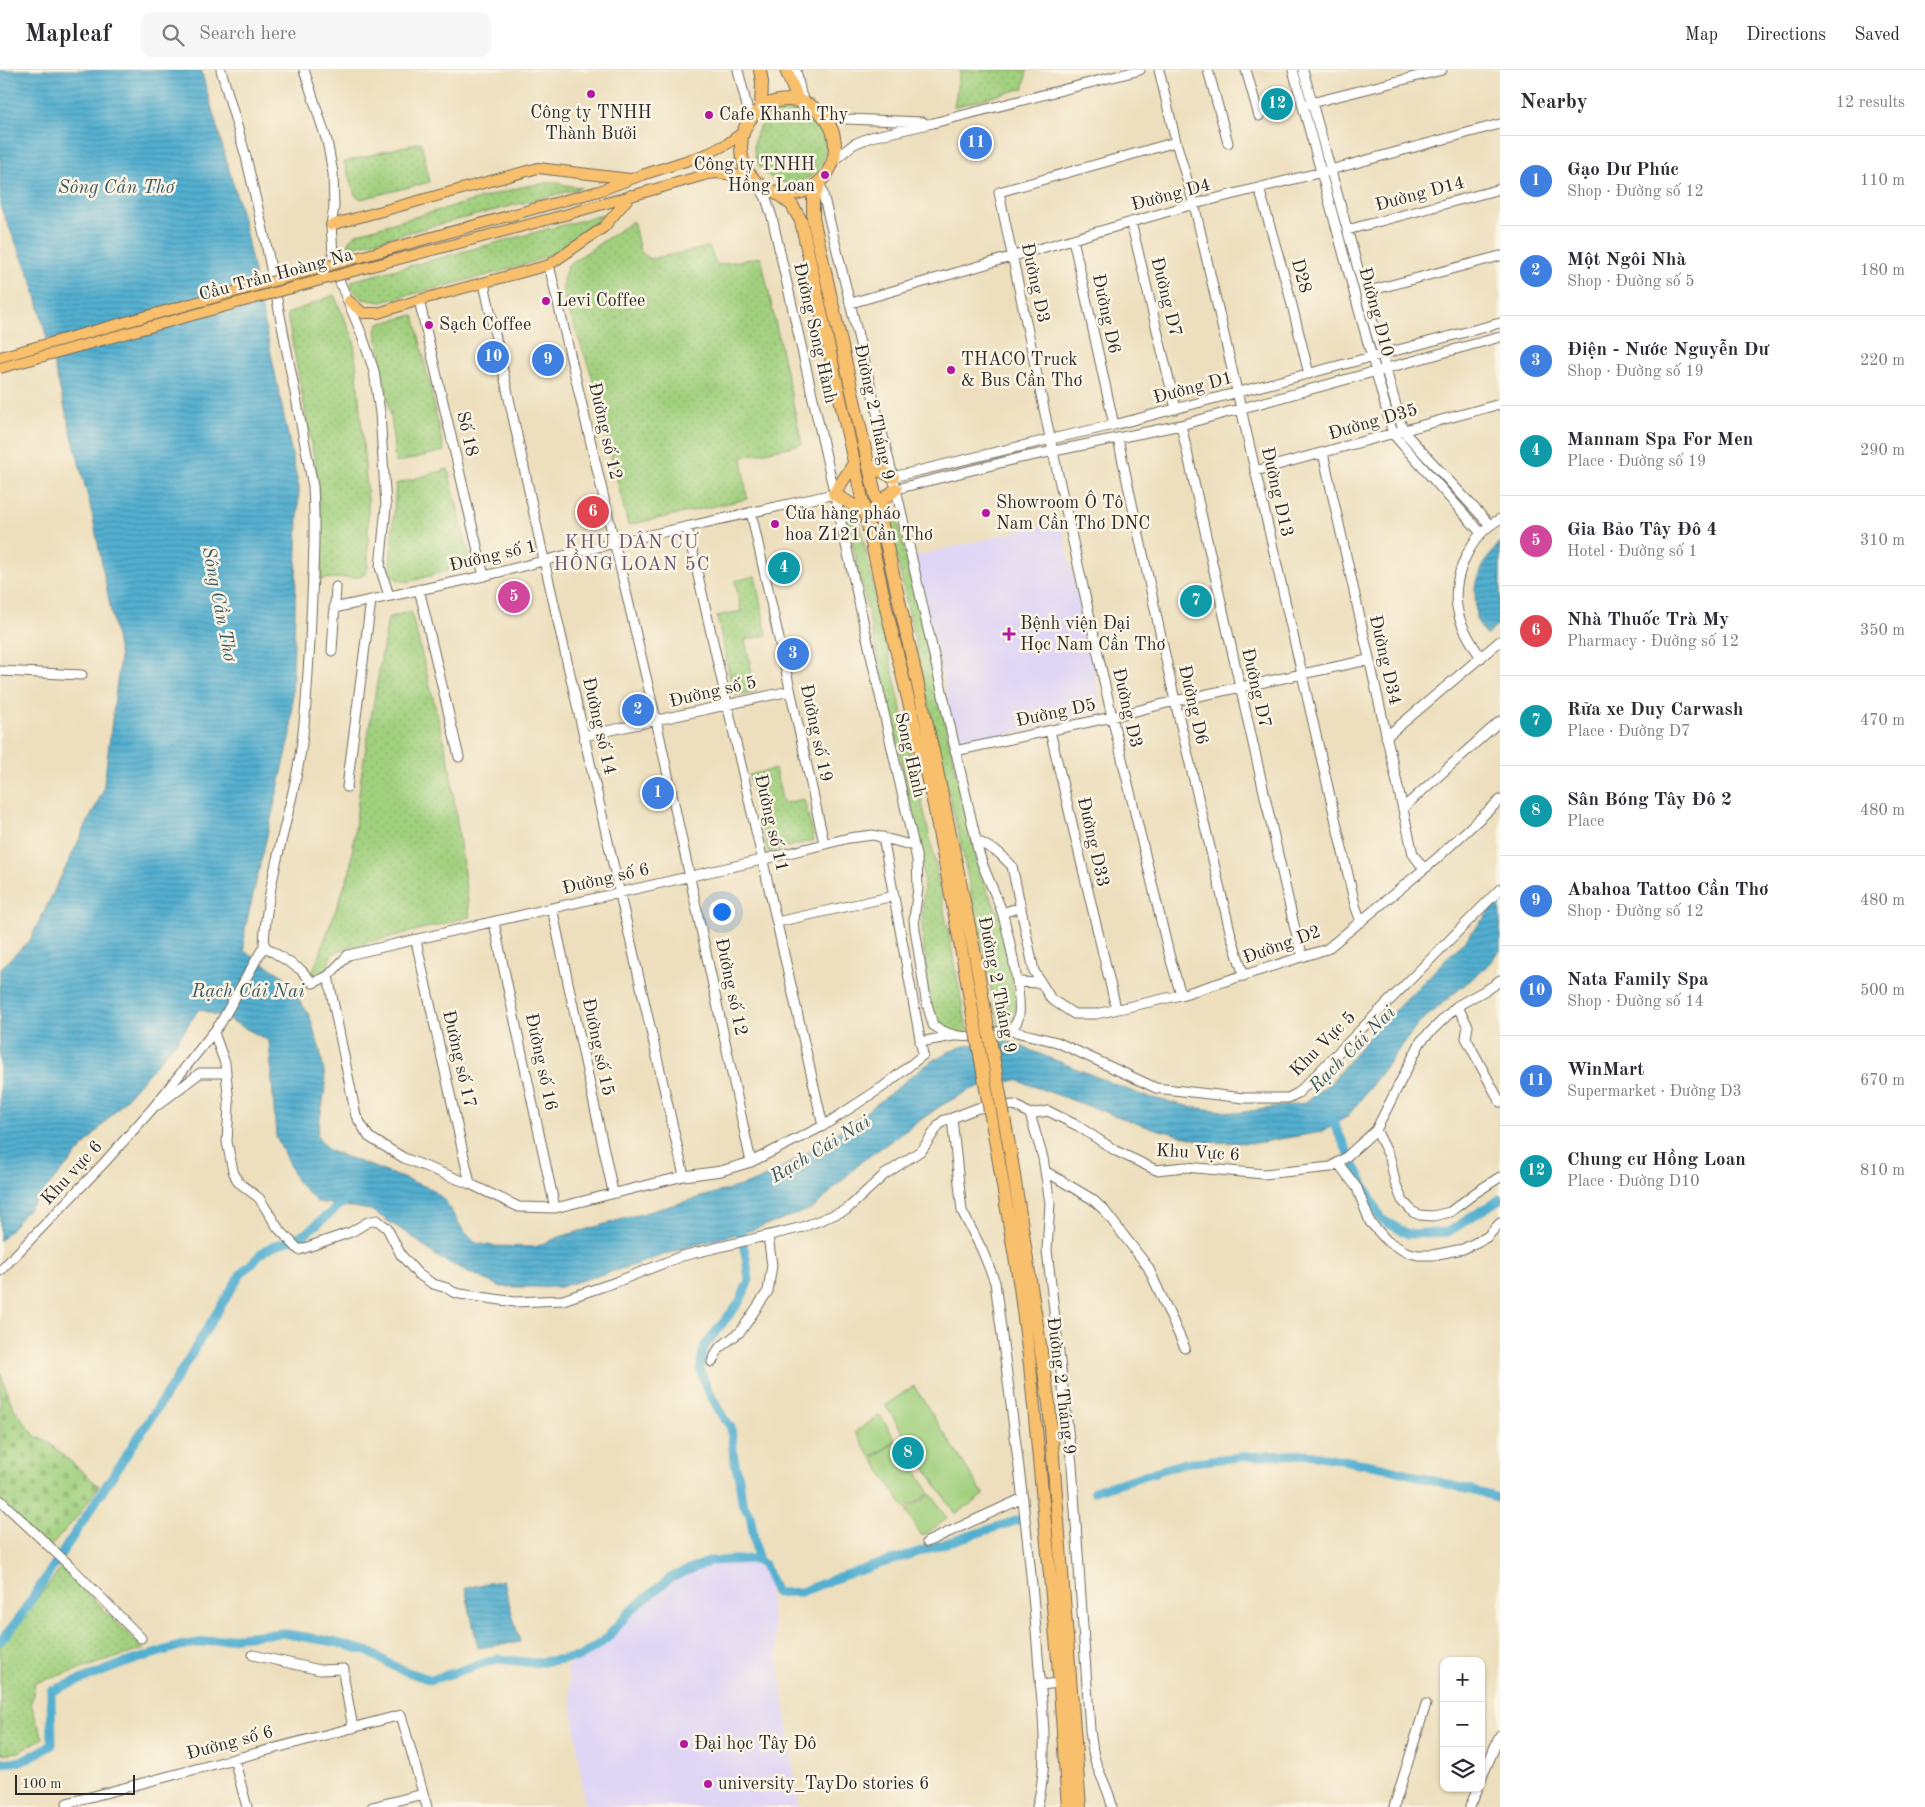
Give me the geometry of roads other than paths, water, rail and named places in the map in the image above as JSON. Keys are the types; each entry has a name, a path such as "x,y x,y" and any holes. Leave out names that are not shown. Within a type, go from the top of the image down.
{"highway":[{"path":"760,70 762,82 761,108"},
{"path":"786,70 802,101 824,116 835,137 833,161 820,182 801,192 778,193 754,179 742,155 743,132 750,119 761,108 775,101 802,101"},
{"name":"Đường 2 Tháng 9","path":"820,182 813,200 813,218 861,463 866,513 887,612 969,957 1012,1162 1049,1404 1080,1807"},
{"name":"Đường 2 Tháng 9","path":"778,193 792,205 801,221 861,463 877,505 934,756 969,957 1029,1355 1060,1683 1068,1807"},
{"path":"866,513 834,494 861,463 895,483 877,505"}],"main road":[{"name":"Cầu Trần Hoàng Na","path":"0,357 599,191 707,154 727,144 743,132"},
{"path":"330,225 538,168 630,179"},
{"name":"Cầu Trần Hoàng Na","path":"0,368 561,216 708,174 718,173 754,179"},
{"path":"349,301 363,313 378,313 549,265 604,227 631,195"}],"street":[{"path":"221,70 246,157 266,243 313,486 315,522 306,698 298,766 271,884 265,919 264,946"},
{"path":"304,70 327,141 333,173 334,207 330,225 334,268 349,301 374,371 380,413 386,507 380,567 389,596"},
{"path":"738,70 750,119"},
{"path":"796,70 802,101"},
{"path":"833,161 846,149 862,140 1140,70"},
{"name":"Đường D13","path":"1159,70 1176,142 1194,204 1355,905 1361,922"},
{"path":"1208,70 1228,143"},
{"path":"1246,70 1259,116"},
{"name":"Đường D10","path":"1293,70 1307,104 1326,171 1375,371 1393,434 1481,533"},
{"name":"Đường D10","path":"1303,70 1307,104"},
{"path":"1307,104 1442,70"},
{"path":"824,116 846,119 933,123"},
{"name":"Đường D4","path":"851,303 1194,204 1500,124"},
{"name":"Đường D3","path":"1176,142 999,192 1053,452 1112,717 1169,954 1181,995"},
{"name":"Đường D10","path":"1326,171 1348,230 1403,431 1490,525"},
{"name":"Đường Song Hành","path":"754,179 766,198 772,217 834,494"},
{"path":"820,182 895,483 982,865 1002,913 1017,982 1020,1013 1014,1027 1008,1030 920,1042"},
{"name":"D28","path":"1260,188 1309,374"},
{"name":"Đường D14","path":"1348,230 1500,189"},
{"name":"Đường D7","path":"1131,222 1176,409"},
{"name":"Đường D6","path":"1073,239 1114,425"},
{"path":"1365,292 1500,256"},
{"name":"Đường số 12","path":"549,265 657,722 751,1162"},
{"name":"Đường số 14","path":"484,283 544,560 684,1176"},
{"name":"Số 18","path":"419,300 484,576"},
{"name":"Đường D1","path":"895,483 1051,438 1114,425 1500,323"},
{"name":"Đường D1","path":"895,483 1181,425 1500,337"},
{"name":"Đường D35","path":"1255,471 1500,404"},
{"name":"Đường D7","path":"1181,425 1239,688 1303,957"},
{"name":"Đường D6","path":"1118,439 1175,701 1231,935 1244,976"},
{"name":"Đường D34","path":"1323,453 1413,854 1421,865 1427,867"},
{"name":"Đường số 1","path":"334,608 484,576 614,543 834,494"},
{"name":"Song Hành","path":"834,494 917,860 918,888 915,929 926,1000 933,1025 953,1036"},
{"name":"Đường số 19","path":"751,512 824,843"},
{"path":"1481,658 1468,637 1459,616 1456,593 1460,571 1468,552 1481,533 1500,519"},
{"name":"Đường số 11","path":"687,527 823,1126"},
{"path":"332,651 336,587"},
{"path":"419,589 459,757"},
{"path":"346,787 371,600"},
{"path":"1386,737 1500,641"},
{"name":"Đường D5","path":"955,751 1368,660"},
{"path":"0,671 82,675"},
{"name":"Đường số 5","path":"584,736 657,722 790,691"},
{"path":"1403,808 1500,720"},
{"name":"Đường D33","path":"1050,730 1116,1008"},
{"name":"Đường D2","path":"976,840 999,853 1012,866 1034,971 1051,999 1074,1014 1096,1014 1181,995 1327,949 1427,867 1500,800"},
{"name":"Đường số 6","path":"264,946 301,970 313,983 328,976 348,955 691,877 824,843 872,834 914,846"},
{"path":"328,976 356,1116 369,1137 404,1158 470,1184 519,1207 555,1208 613,1192 684,1176 722,1171 751,1162 823,1126 884,1086 923,1055 883,837"},
{"name":"Khu Vực 5","path":"1008,1030 1057,1042 1156,1088 1244,1098 1288,1098 1298,1093 1500,889"},
{"path":"777,922 894,896"},
{"path":"1002,913 1021,907"},
{"name":"Đường số 15","path":"552,908 613,1192"},
{"name":"Đường số 16","path":"494,923 555,1208"},
{"name":"Đường số 17","path":"416,940 470,1184"},
{"name":"Khu vực 6","path":"0,1270 104,1163 153,1108 214,1033 264,946"},
{"path":"1500,980 1493,986 1457,1006 1421,1041 1373,1133 1342,1161 1357,1188 1370,1222 1387,1241 1406,1252 1418,1255 1463,1249 1487,1237 1500,1223"},
{"path":"1017,982 1041,983"},
{"path":"1457,1006 1468,1026 1466,1038 1500,1102"},
{"path":"153,1108 200,1073 226,1072 225,1063 214,1033"},
{"name":"Khu Vực 6","path":"226,1072 229,1104 227,1142 233,1171 238,1182 259,1198 278,1228 299,1250 351,1232 368,1222 377,1220 387,1228 401,1255 418,1274 433,1284 460,1294 515,1302 562,1300 616,1282 682,1256 803,1227 846,1210 884,1175 922,1150 944,1120 978,1108 1015,1106 1030,1114 1048,1111 1078,1126 1116,1151 1156,1170 1186,1167 1264,1174 1314,1168 1322,1170 1342,1161"},
{"path":"1030,1114 1044,1158 1050,1204 1047,1250 1072,1465 1086,1690 1093,1752 1102,1779 1109,1791 1112,1807"},
{"path":"952,1118 962,1211 982,1250 995,1282 1031,1556 1044,1755 1041,1792 1037,1807"},
{"path":"1373,1133 1390,1158 1395,1182 1402,1200 1417,1214 1433,1216 1450,1212 1500,1177"},
{"path":"1045,1170 1092,1200 1104,1210 1148,1267 1185,1348"},
{"path":"712,1362 718,1348 742,1330 768,1291 772,1265 764,1237"},
{"path":"927,1542 1023,1498"},
{"path":"0,1500 64,1560 141,1638"},
{"path":"1065,1605 1081,1604"},
{"path":"253,1656 320,1670 344,1669 344,1679 353,1728"},
{"path":"1040,1685 1060,1683"},
{"path":"1394,1807 1426,1704"},
{"name":"Đường số 6","path":"68,1805 401,1715 423,1794"},
{"path":"1485,1770 1500,1735"},
{"path":"234,1759 247,1807"},
{"path":"1470,1807 1476,1792"},
{"path":"372,1807 423,1794 427,1807"}],"water":[{"name":"Sông Cần Thơ","path":"0,70 201,70 243,219 299,488 291,734 245,929 244,951 285,977 310,1017 320,1050 326,1084 317,1136 328,1150 432,1189 445,1201 463,1230 476,1243 494,1246 535,1247 559,1237 758,1181 790,1163 837,1132 929,1063 950,1051 973,1044 1013,1043 1144,1096 1192,1107 1237,1113 1304,1103 1332,1081 1371,1034 1467,938 1500,899 1500,951 1486,967 1420,1022 1348,1116 1322,1132 1256,1143 1206,1142 1144,1126 1016,1080 972,1089 942,1105 861,1162 814,1208 752,1230 687,1247 560,1287 501,1287 439,1258 411,1236 371,1210 317,1202 297,1182 276,1136 269,1041 230,1020 199,1009 177,1041 0,1241 0,969 30,940 103,791 120,658 92,513 32,281 0,206"},
{"path":"1500,542 1500,623 1486,636 1476,619 1475,587 1484,563"},
{"path":"503,1580 520,1642 478,1648 465,1588"}],"waterway":[{"path":"1329,1114 1381,1219 1408,1234 1448,1232 1500,1199"},
{"path":"0,1641 16,1623 173,1384 240,1275 265,1250 305,1234 347,1199"},
{"path":"741,1223 741,1235 749,1280 740,1301 704,1347 700,1369 706,1387 731,1427 734,1460 739,1478 742,1502 750,1515 758,1561"},
{"path":"1094,1491 1184,1463 1240,1457 1308,1454 1382,1467 1500,1498"},
{"path":"0,1763 23,1761 52,1745 51,1691 125,1663 179,1646 237,1637 282,1633 334,1642 367,1651 399,1669 431,1680 497,1659 534,1663 580,1657 606,1639 629,1612 670,1578 710,1561 754,1559 764,1564 776,1593 801,1592 842,1576 1019,1520"}],"place":[{"name":"Công ty TNHH Thành Bưởi","path":"591,94"},
{"name":"Chung cư Hồng Loan","path":"1277,104"},
{"name":"Cafe Khanh Thy","path":"709,115"},
{"name":"WinMart","path":"976,143"},
{"name":"Công ty TNHH Hồng Loan","path":"825,175"},
{"name":"Levi Coffee","path":"546,301"},
{"name":"Sạch Coffee","path":"429,325"},
{"name":"Nata Family Spa","path":"493,357"},
{"name":"Abahoa Tattoo Cần Thơ","path":"548,360"},
{"name":"THACO Truck & Bus Cần Thơ","path":"951,370"},
{"name":"Nhà Thuốc Trà My","path":"593,512"},
{"name":"Showroom Ô Tô Nam Cần Thơ DNC","path":"986,513"},
{"name":"Cửa hàng pháo hoa Z121 Cần Thơ","path":"775,524"},
{"name":"Mannam Spa For Men","path":"784,568"},
{"name":"Gia Bảo Tây Đô 4","path":"514,597"},
{"name":"Rửa xe Duy Carwash","path":"1196,601"},
{"name":"Bệnh viện Đại Học Nam Cần Thơ","path":"1009,634"},
{"name":"Điện - Nước Nguyễn Dư","path":"793,654"},
{"name":"Một Ngôi Nhà","path":"638,710"},
{"name":"Gạo Dư Phúc","path":"658,793"},
{"name":"Sân Bóng Tây Đô 2","path":"908,1453"},
{"name":"Đại học Tây Đô","path":"684,1744"},
{"name":"university_TayDo stories 6","path":"708,1784"}],"district":[{"name":"KHU DÂN CƯ HỒNG LOAN 5C","path":"632,554"}],"water label":[{"name":"Rạch Cái Nai","path":"248,992"},
{"name":"Rạch Cái Nai","path":"1353,1050"},
{"name":"Rạch Cái Nai","path":"821,1150"}]}
